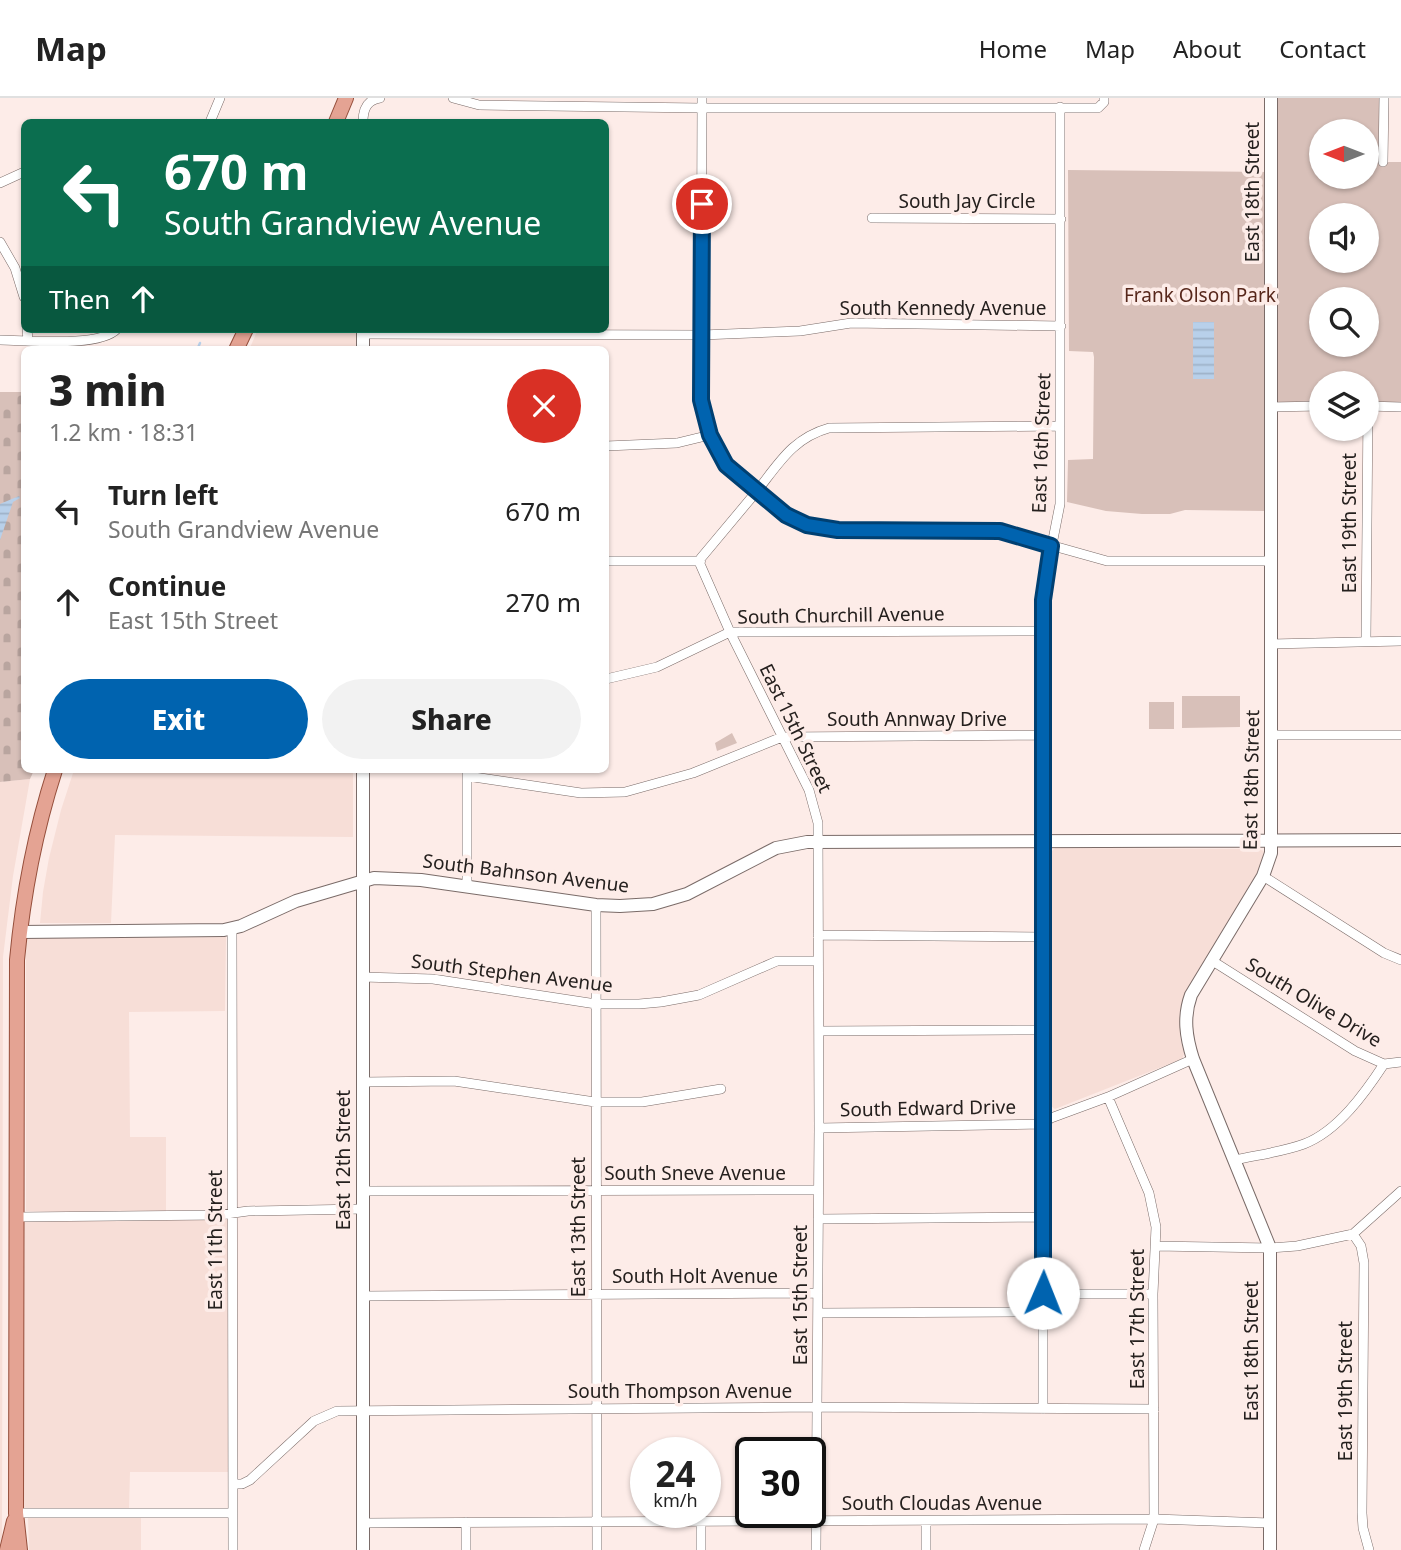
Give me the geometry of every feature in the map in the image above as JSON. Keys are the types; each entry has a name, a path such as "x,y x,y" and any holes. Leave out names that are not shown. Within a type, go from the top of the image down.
{"main road":[{"path":"337,119 346,98"},
{"path":"20,1550 16,1513 17,979 20,932 34,846 54,773"},
{"path":"7,1550 16,1513"}],"street":[{"path":"211,119 220,98"},
{"path":"453,98 478,105 702,103 1098,108 1104,98"},
{"name":"East 18th Street","path":"1270,1550 1270,1248 1193,1059 1186,1029 1187,1006 1191,995 1263,876 1270,858 1272,840 1271,98"},
{"path":"1383,162 1384,98"},
{"path":"363,119 365,108 375,99"},
{"path":"702,103 701,400 710,435 726,465 786,515 823,529 1000,531 1107,561 1271,561"},
{"name":"East 16th Street","path":"1044,1409 1043,631 1045,580 1060,504 1060,107"},
{"path":"0,183 21,173"},
{"name":"South Jay Circle","path":"872,218 1061,219"},
{"path":"0,242 15,268 21,287"},
{"name":"South Kennedy Avenue","path":"532,333 702,335 800,331 851,323 1060,326"},
{"path":"27,333 27,340"},
{"path":"0,340 96,340 112,333"},
{"path":"1270,407 1309,406"},
{"path":"1379,406 1401,407"},
{"path":"609,561 700,561 793,445 813,432 846,426 1060,426"},
{"path":"609,446 677,443 710,435"},
{"name":"East 19th Street","path":"1366,641 1367,441"},
{"name":"East 15th Street","path":"700,561 730,632 809,790 818,823 817,1437"},
{"name":"South Churchill Avenue","path":"609,678 657,667 730,632 1043,631"},
{"path":"1271,644 1401,641"},
{"name":"South Annway Drive","path":"467,773 581,793 625,792 693,773 782,737 1044,735"},
{"path":"1270,735 1401,735"},
{"name":"East 12th Street","path":"363,773 363,1550"},
{"path":"467,773 467,887"},
{"name":"South Bahnson Avenue","path":"20,932 207,932 232,929 289,904 363,880 406,878 596,905 642,905 665,901 713,882 776,848 795,843 1401,839"},
{"path":"1263,876 1384,953 1401,960"},
{"name":"East 13th Street","path":"596,905 597,1550"},
{"name":"East 11th Street","path":"232,929 233,1550"},
{"path":"818,935 1043,937"},
{"name":"South Olive Drive","path":"1211,960 1355,1051 1384,1064 1401,1062"},
{"name":"South Stephen Avenue","path":"362,977 433,979 596,1004 662,1002 699,995 778,961 818,961"},
{"path":"818,1031 1044,1030"},
{"name":"South Edward Drive","path":"819,1128 1043,1124 1051,1118 1108,1097 1193,1059"},
{"path":"1235,1160 1289,1149 1315,1139 1329,1129 1368,1088 1384,1064"},
{"path":"362,1082 454,1082 595,1101 642,1102 721,1089"},
{"name":"East 17th Street","path":"1108,1097 1149,1193 1156,1227 1153,1294 1154,1519 1144,1550"},
{"name":"South Sneve Avenue","path":"362,1191 818,1190"},
{"path":"1155,1246 1270,1248 1297,1246 1353,1234 1401,1191"},
{"path":"18,1217 362,1209"},
{"path":"818,1219 1044,1217"},
{"name":"East 19th Street","path":"1353,1234 1361,1246 1364,1263 1362,1513 1369,1550"},
{"name":"South Holt Avenue","path":"362,1296 818,1293"},
{"path":"1043,1293 1153,1294"},
{"path":"818,1313 1043,1312"},
{"name":"South Thompson Avenue","path":"233,1484 250,1480 314,1422 327,1414 363,1410 818,1407 1154,1409"},
{"path":"16,1513 233,1513"},
{"name":"South Cloudas Avenue","path":"826,1521 1154,1519 1270,1522"},
{"name":"South Cloudas Avenue","path":"363,1523 630,1521"},
{"path":"466,1522 466,1550"},
{"path":"926,1522 926,1550"},
{"path":"701,1528 701,1550"},
{"name":"East 15th Street","path":"816,1528 816,1550"}],"shaded area":[{"path":"256,333 356,333 356,346 251,346"},
{"path":"73,773 353,773 353,837 115,835 111,923 40,923 49,858"},
{"path":"30,779 13,876 3,957 0,1550 0,782"},
{"path":"1055,848 1264,851 1260,872 1181,1013 1180,1037 1184,1054 1182,1059 1055,1109 1051,1106 1051,852"},
{"path":"226,937 225,1011 129,1012 130,1137 166,1137 166,1213 26,1211 26,938"},
{"path":"227,1219 228,1472 130,1472 129,1508 22,1508 21,1220"},
{"path":"28,1518 141,1518 141,1550 29,1550"}],"green space":[{"name":"Frank Olson Park","path":"1271,98 1384,98 1384,162 1401,162 1401,407 1379,407 1379,371 1309,371 1309,407 1271,407 1265,511 1185,510 1170,514 1142,514 1106,511 1067,502 1068,460 1093,459 1094,357 1093,352 1069,351 1068,170 1271,172"},
{"path":"0,392 21,392 21,773 33,773 30,779 0,782"},
{"path":"1182,696 1240,696 1240,727 1182,728"},
{"path":"1149,702 1174,702 1174,729 1149,729"},
{"path":"732,733 737,743 717,751 715,743"}],"water":[{"path":"1193,322 1214,322 1214,379 1193,379"},
{"path":"19,496 20,498 13,502 0,540 0,504"}],"route":[{"path":"702,204 701,400 710,435 726,465 786,515 823,529 1000,531 1051,546 1043,600 1043,1293"}]}
